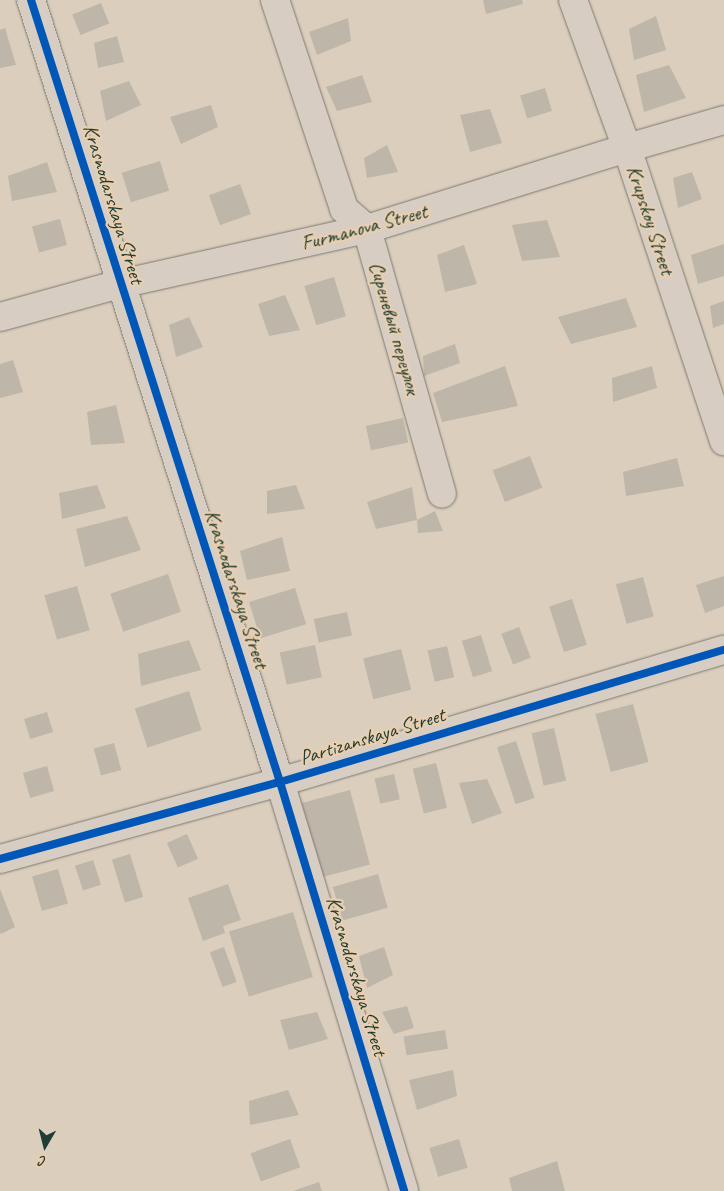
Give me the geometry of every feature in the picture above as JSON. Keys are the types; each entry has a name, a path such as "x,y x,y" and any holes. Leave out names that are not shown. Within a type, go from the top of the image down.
{"street":[{"name":"Krasnodarskaya Street","path":"31,0 280,782 404,1191"},
{"path":"274,0 344,209 367,229"},
{"name":"Krupskoy Street","path":"573,0 627,148 724,441"},
{"name":"Furmanova Street","path":"0,317 120,284 367,229 627,148 724,120"},
{"name":"Сиреневый переулок","path":"367,229 442,494"},
{"name":"Partizanskaya Street","path":"0,859 280,782 724,650"}],"building":[{"path":"483,0 522,0 523,4 486,14"},
{"path":"101,3 109,23 80,35 72,15"},
{"path":"656,16 666,50 634,60 629,29"},
{"path":"348,18 351,41 317,55 309,32"},
{"path":"5,28 16,65 0,68 0,30"},
{"path":"117,36 124,62 98,68 94,43"},
{"path":"669,65 686,98 644,112 636,75"},
{"path":"362,75 372,102 337,111 326,87"},
{"path":"129,81 141,105 106,121 100,91"},
{"path":"545,88 552,111 527,119 520,96"},
{"path":"211,105 218,127 181,144 170,117"},
{"path":"490,109 502,143 470,152 460,115"},
{"path":"387,145 398,172 367,178 364,158"},
{"path":"160,161 169,191 131,202 122,173"},
{"path":"47,162 57,192 12,201 8,176"},
{"path":"692,172 702,199 678,208 673,178"},
{"path":"240,184 251,214 220,225 209,195"},
{"path":"60,219 67,245 39,253 32,227"},
{"path":"547,220 560,257 522,261 512,225"},
{"path":"724,244 724,276 698,284 691,255"},
{"path":"464,245 477,284 445,292 437,255"},
{"path":"334,277 346,316 316,325 304,286"},
{"path":"285,295 300,330 269,336 258,304"},
{"path":"626,298 637,327 571,344 558,317"},
{"path":"724,301 724,324 713,328 710,306"},
{"path":"189,317 203,347 176,357 169,325"},
{"path":"455,344 460,363 424,376 423,356"},
{"path":"13,360 23,392 0,398 0,364"},
{"path":"505,366 518,406 442,422 433,393"},
{"path":"652,366 657,388 613,402 612,378"},
{"path":"116,405 125,443 91,445 87,412"},
{"path":"403,418 408,442 371,450 366,426"},
{"path":"530,456 542,488 505,502 493,470"},
{"path":"677,458 684,486 626,496 623,472"},
{"path":"97,485 106,508 62,519 59,493"},
{"path":"296,485 305,509 267,514 267,491"},
{"path":"412,487 417,520 376,529 367,502"},
{"path":"435,511 443,531 418,533 417,520"},
{"path":"127,516 141,550 85,567 76,529"},
{"path":"282,537 290,571 247,580 240,551"},
{"path":"168,574 181,612 123,632 110,594"},
{"path":"724,576 724,606 705,613 696,585"},
{"path":"643,577 654,617 627,624 616,584"},
{"path":"77,586 90,630 57,640 44,595"},
{"path":"295,588 306,624 260,638 249,602"},
{"path":"572,599 587,645 564,652 549,606"},
{"path":"347,612 352,635 319,643 314,619"},
{"path":"519,627 531,658 513,665 501,634"},
{"path":"481,635 492,671 473,677 462,641"},
{"path":"189,640 201,670 141,686 138,654"},
{"path":"315,645 322,677 287,685 280,652"},
{"path":"447,646 454,677 435,682 428,650"},
{"path":"401,649 411,690 373,699 363,658"},
{"path":"189,691 202,730 147,748 135,709"},
{"path":"633,704 649,762 611,772 595,714"},
{"path":"47,712 53,732 30,739 24,719"},
{"path":"554,728 566,781 544,786 532,733"},
{"path":"516,741 535,798 516,804 497,747"},
{"path":"114,743 121,770 101,775 94,748"},
{"path":"436,763 447,808 424,813 413,769"},
{"path":"47,766 54,791 30,798 23,773"},
{"path":"394,774 400,799 380,804 375,778"},
{"path":"487,779 502,813 472,824 459,783"},
{"path":"350,790 370,864 322,877 302,803"},
{"path":"187,834 198,859 178,868 167,843"},
{"path":"130,854 143,897 125,903 112,860"},
{"path":"93,860 101,885 83,891 75,866"},
{"path":"58,869 68,904 42,911 32,876"},
{"path":"378,874 388,908 342,921 333,887"},
{"path":"228,884 241,920 223,926 225,933 203,941 188,898"},
{"path":"0,889 15,927 1,934 0,932"},
{"path":"293,912 313,977 249,997 229,932"},
{"path":"224,947 237,982 223,987 210,952"},
{"path":"384,947 393,975 367,988 359,956"},
{"path":"407,1006 414,1028 394,1034 382,1012"},
{"path":"317,1012 328,1039 289,1050 280,1020"},
{"path":"445,1030 448,1049 406,1055 404,1037"},
{"path":"453,1070 457,1096 417,1110 409,1080"},
{"path":"288,1090 299,1115 250,1125 249,1101"},
{"path":"290,1139 300,1167 261,1182 251,1153"},
{"path":"459,1139 468,1168 438,1177 429,1148"},
{"path":"557,1161 565,1191 512,1191 509,1178"},
{"path":"319,1182 322,1191 293,1191"}],"cycle path":[{"path":"31,0 280,782 404,1191"},
{"path":"0,859 280,782 724,650"}]}
